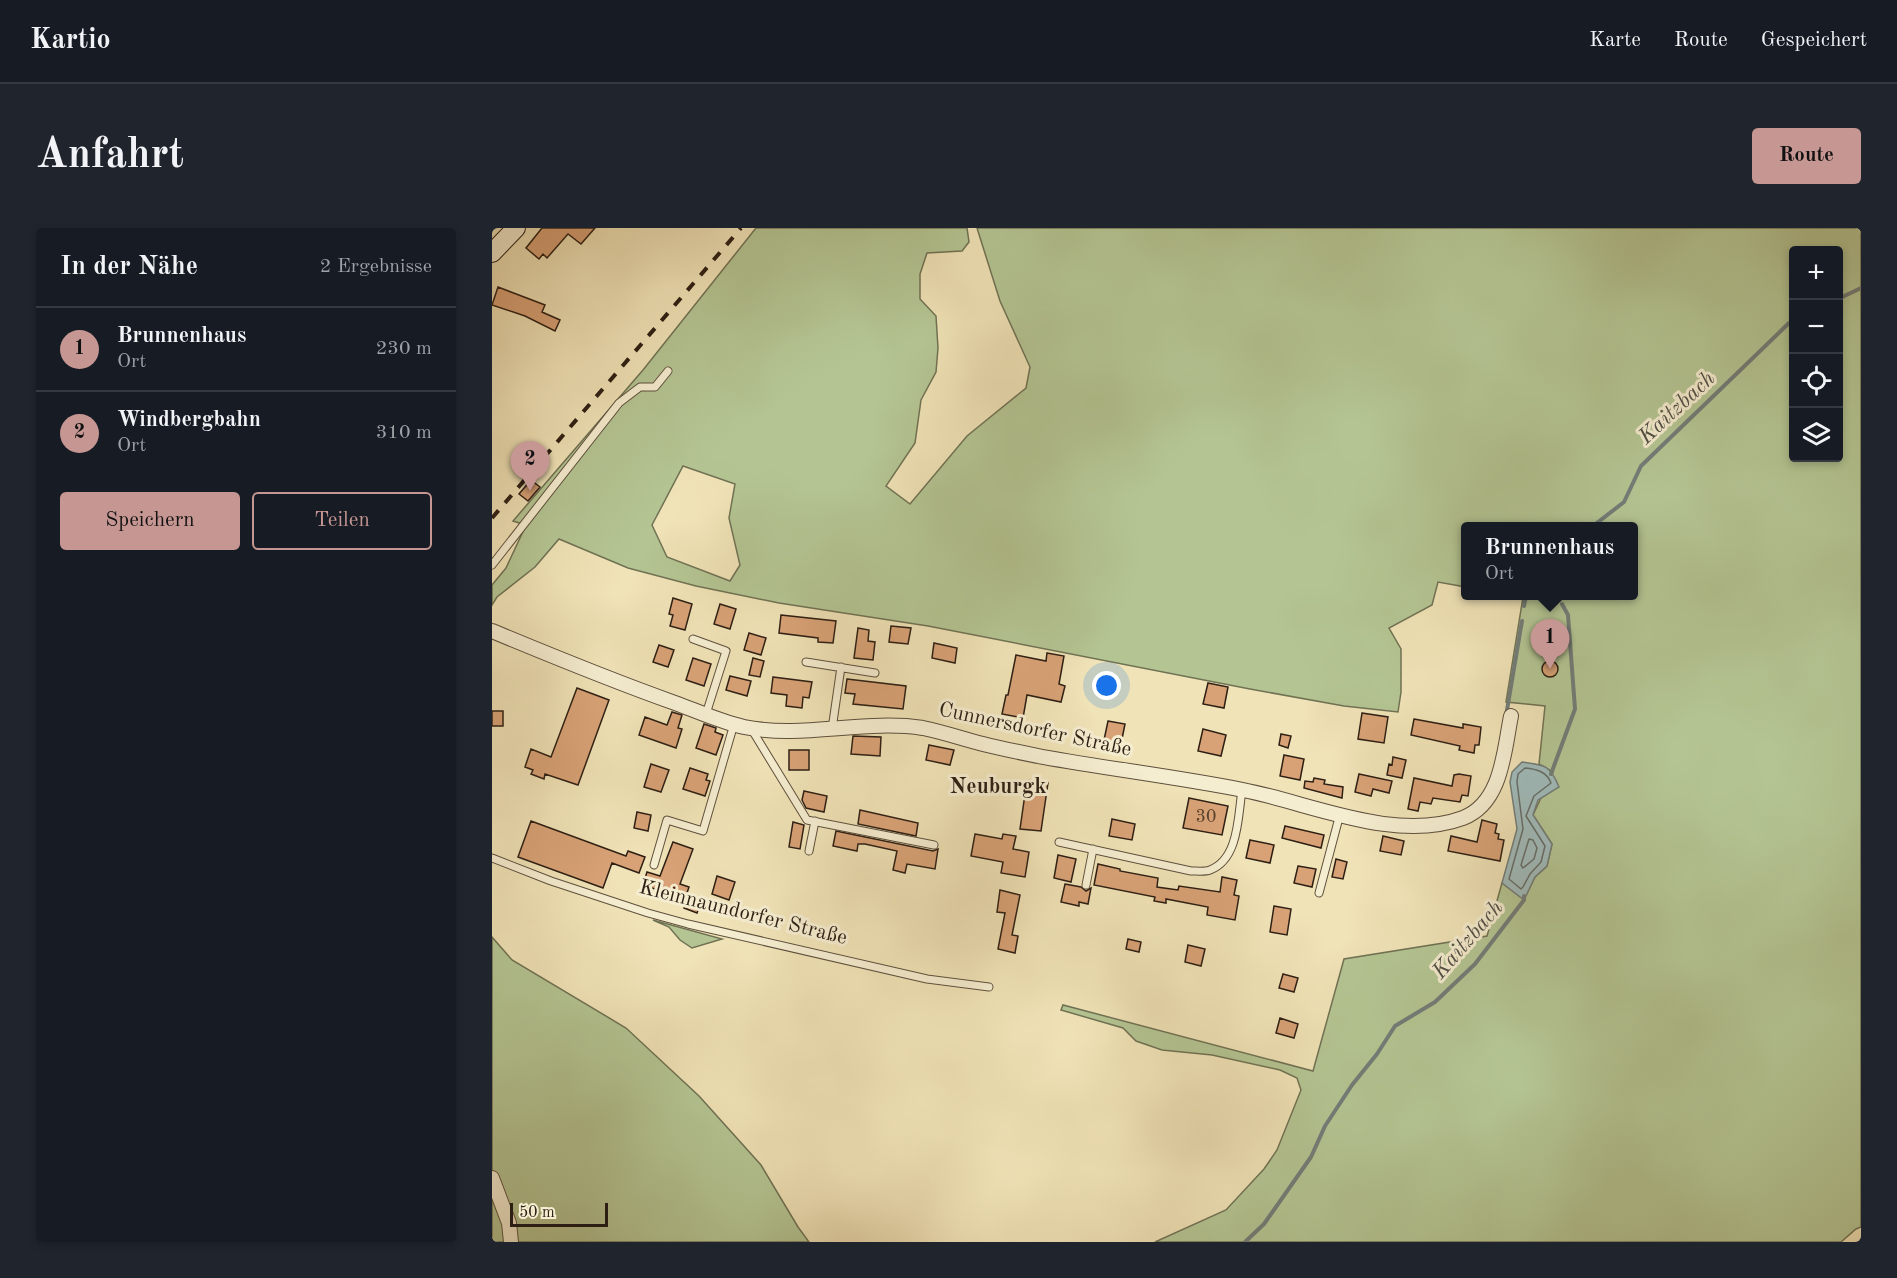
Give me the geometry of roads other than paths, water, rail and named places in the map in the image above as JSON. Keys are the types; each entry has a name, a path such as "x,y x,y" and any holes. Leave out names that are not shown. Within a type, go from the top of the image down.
{"main road":[{"path":"492,253 516,228"}],"street":[{"name":"Cunnersdorfer Straße","path":"492,631 650,694 750,728 795,731 872,726 924,728 987,745 1242,790 1387,824 1417,826 1446,822 1472,813 1485,802 1493,790 1502,764 1510,716"},
{"path":"492,1178 509,1223 511,1242"}],"lane":[{"path":"492,565 619,403 640,387 655,387 668,371"},
{"path":"693,639 726,651 706,714"},
{"path":"806,662 875,673"},
{"path":"832,729 841,667"},
{"path":"654,865 668,820 703,831 734,724"},
{"path":"750,728 807,820 934,845"},
{"path":"1059,842 1191,871 1209,871 1224,862 1232,848 1242,790"},
{"path":"1319,893 1340,814"},
{"path":"809,851 815,821"},
{"path":"1086,885 1093,849"},
{"name":"Kleinnaundorfer Straße","path":"492,858 551,881 678,921 927,979 989,987"}],"water":[{"path":"1522,762 1546,767 1553,774 1559,787 1538,800 1533,815 1552,844 1547,866 1535,877 1524,900 1502,883 1517,829 1510,782 1512,772"}],"waterway":[{"name":"Kaitzbach","path":"1843,297 1861,288"},
{"name":"Kaitzbach","path":"1598,522 1624,502 1641,466 1789,323"},
{"path":"1524,606 1525,600"},
{"name":"Kaitzbach","path":"1551,774 1575,709 1568,615 1562,604"},
{"path":"1506,716 1522,621"},
{"name":"Kaitzbach","path":"1245,1242 1264,1224 1311,1157 1325,1126 1395,1026 1435,1002 1475,964 1524,900 1524,896"}],"railway":[{"path":"492,518 741,228"}],"place":[{"name":"Windbergbahn","path":"530,491"},
{"name":"Brunnenhaus","path":"1550,669"}],"district":[{"name":"Neuburgk","path":"998,787"}]}
